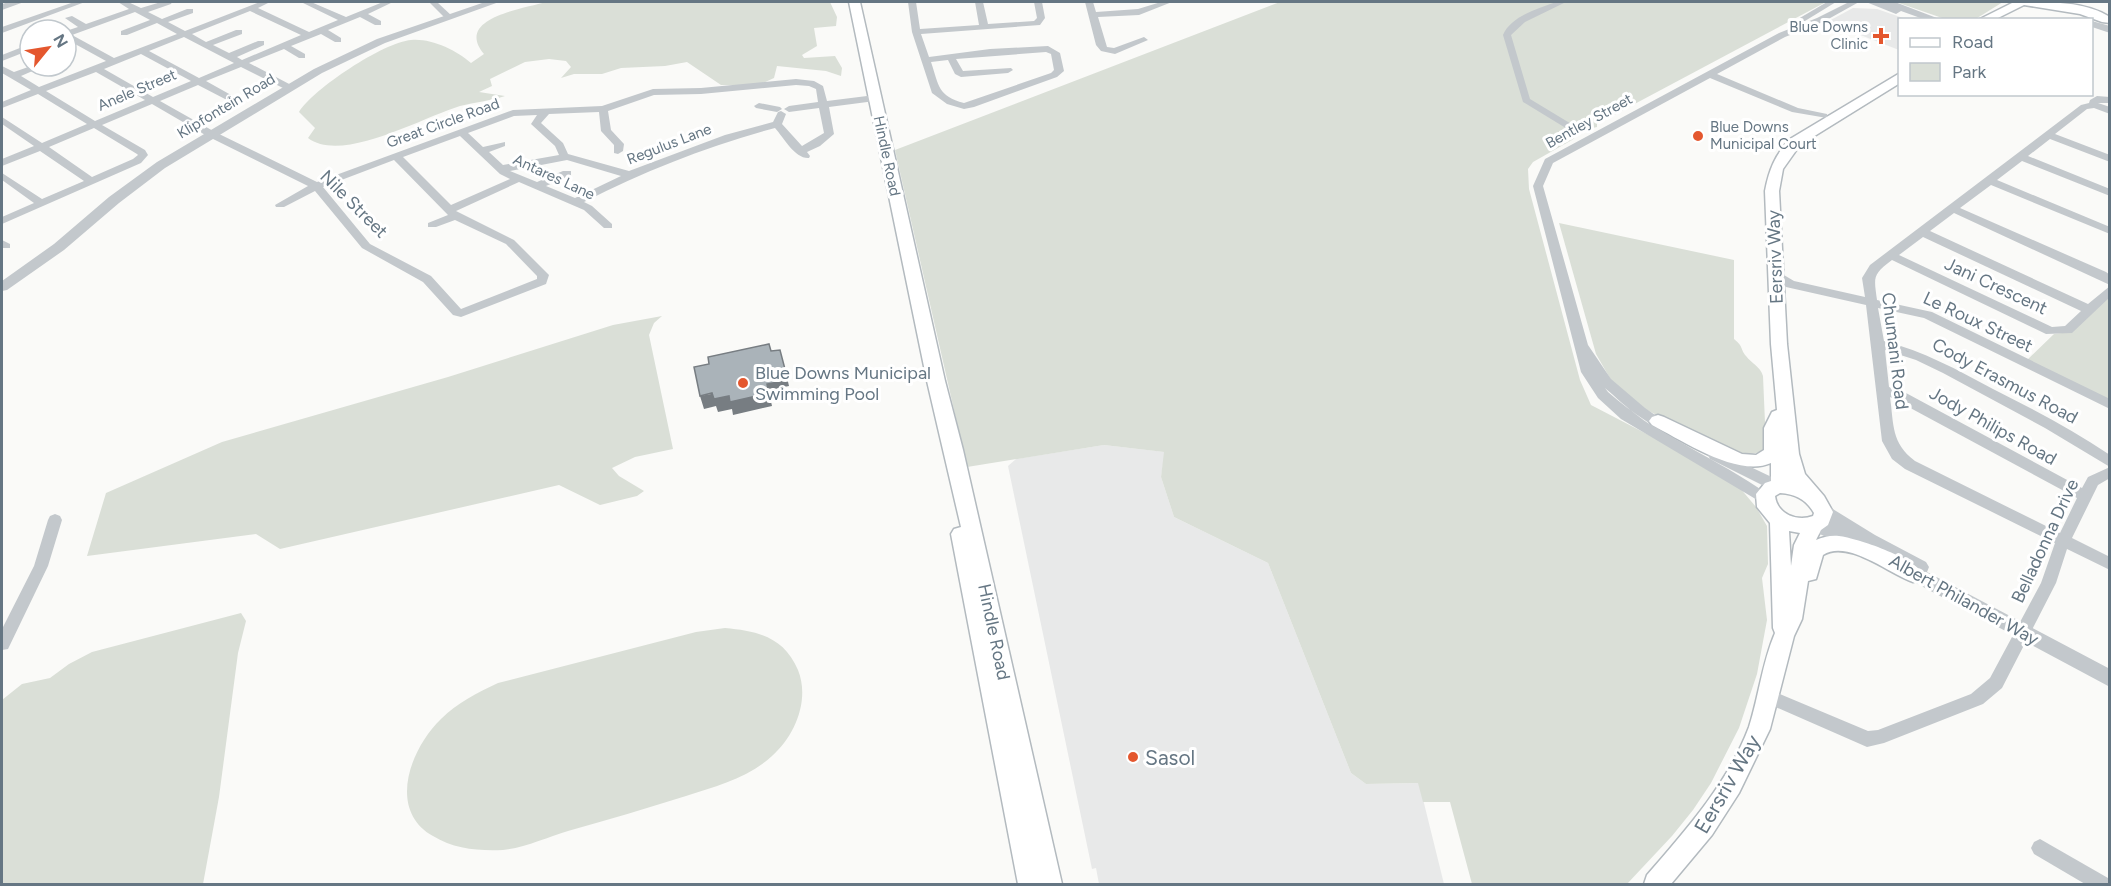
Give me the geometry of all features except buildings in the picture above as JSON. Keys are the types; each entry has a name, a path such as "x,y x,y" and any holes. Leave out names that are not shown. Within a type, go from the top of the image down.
{"main road":[{"name":"Hindle Road","path":"854,2 936,381 954,450 1050,885"},
{"path":"1989,18 2023,2 2040,4 2074,15"},
{"path":"2093,19 2108,22"},
{"name":"Eersriv Way","path":"1774,490 1782,459 1770,341 1764,188 1769,167 1780,149 1817,120 1898,71"},
{"name":"Eersriv Way","path":"1656,885 1694,841 1731,785 1759,729 1770,697 1788,627 1804,545 1815,514 1796,476 1790,454 1781,283 1772,191 1776,169 1785,153 1802,137 1898,78"},
{"name":"Hindle Road","path":"936,381 944,442 968,576 1030,885"},
{"path":"1658,421 1737,459 1751,462 1768,458 1773,452 1773,428 1778,416"},
{"path":"1795,488 1815,514 1792,525 1779,518 1768,509 1774,490 1795,488"},
{"name":"Eersriv Way","path":"1779,518 1788,627"},
{"path":"1788,627 1806,601 1811,559 1816,549 1824,544 1843,543 1853,546 1913,574"}],"street":[{"path":"2,7 19,2"},
{"path":"2,30 81,2"},
{"path":"122,2 290,88"},
{"path":"78,30 168,2"},
{"path":"2,105 266,2"},
{"path":"305,2 345,20"},
{"path":"433,2 449,17"},
{"name":"Klipfontein Road","path":"2,286 59,247 156,168 290,88 360,50 495,2"},
{"path":"912,2 916,32 926,60 940,97 964,106 1054,75 1059,71 1055,53 1048,49 990,52 926,60"},
{"path":"979,2 984,27"},
{"path":"916,32 1037,23 1041,18 1038,2"},
{"path":"1089,2 1101,45 1106,51 1115,51 1144,40"},
{"path":"1094,15 1134,13 1168,2"},
{"path":"1562,2 1515,23 1508,28 1507,35 1526,100 1569,127"},
{"name":"Bentley Street","path":"1782,35 1832,2"},
{"name":"Bentley Street","path":"1774,490 1737,477 1653,433 1609,402 1593,385 1582,359 1582,345 1538,186 1549,161 1782,35 1820,20 1855,2"},
{"path":"1870,2 1914,18"},
{"path":"1887,2 1931,18"},
{"name":"Anele Street","path":"2,163 361,14 381,3"},
{"path":"250,8 308,35"},
{"path":"124,33 190,11"},
{"path":"361,14 378,23"},
{"path":"1808,16 1820,20"},
{"path":"78,23 85,27"},
{"path":"321,30 338,40"},
{"path":"206,45 239,32"},
{"path":"78,42 112,61"},
{"path":"229,57 261,43"},
{"path":"285,46 302,56"},
{"path":"141,50 228,97"},
{"path":"2,58 18,52"},
{"path":"951,57 958,72 962,74 1008,70"},
{"name":"Nile Street","path":"96,68 211,134 316,186 366,246 423,277 457,312 461,313 538,283 544,277 517,247 452,213"},
{"path":"2,69 143,155 141,158 2,221"},
{"path":"13,76 18,74"},
{"path":"1710,74 1817,120"},
{"name":"Great Circle Road","path":"280,204 316,186 513,113 603,109 650,92 694,91 796,82 811,83 819,87 824,103"},
{"path":"759,106 781,114 824,103 875,98"},
{"name":"Chumani Road","path":"2109,100 2097,99 2093,102 2095,105 2085,107 1869,273 1870,301 1892,449 1903,460 2109,564"},
{"path":"781,114 803,154 828,136 824,103"},
{"path":"2095,105 2109,111"},
{"path":"603,109 606,131 619,144 618,151"},
{"path":"1796,110 1817,120"},
{"path":"546,112 537,119 536,124 559,145 567,157"},
{"name":"Regulus Lane","path":"576,202 630,175 729,137 781,114"},
{"path":"2,120 91,181"},
{"name":"Antares Lane","path":"462,132 501,169 518,179 576,202 592,211 608,226"},
{"path":"2048,135 2109,159"},
{"path":"481,151 501,144"},
{"path":"396,156 452,213"},
{"path":"2020,156 2109,193"},
{"path":"501,169 567,157 630,175"},
{"path":"587,164 612,186"},
{"path":"537,186 567,173"},
{"path":"2,176 41,203"},
{"path":"432,225 518,179"},
{"path":"1990,181 2109,231"},
{"path":"1953,209 2102,275 2109,281"},
{"path":"1922,231 2088,309"},
{"name":"Jani Crescent","path":"1890,255 2050,331 2068,330 2109,290"},
{"name":"Le Roux Street","path":"1781,283 1928,315 2109,405"},
{"name":"Cody Erasmus Road","path":"1878,344 1903,349 1927,360 2064,431 2109,462"},
{"name":"Bentley Street","path":"1582,345 1606,382 1628,402 1678,435 1774,490"},
{"name":"Jody Philips Road","path":"1882,389 1900,396 2085,496"},
{"name":"Belladonna Drive","path":"1770,697 1867,739 1878,738 1953,710 1987,692 1996,683 2026,629 2048,583 2063,541 2085,496 2093,482 2109,472"},
{"name":"Albert Philander Way","path":"1815,514 1913,574 2109,668"},
{"name":"Albert Philander Way","path":"1815,514 1869,540 2109,679"},
{"path":"2,644 41,566 55,520"},
{"path":"2040,848 2077,878 2101,885"}],"shaded area":[{"name":"Blue Downs Clinic","path":"1853,8 1877,9 1903,18 1898,18 1898,50 1827,22"},
{"path":"1104,445 1165,452 1161,477 1174,517 1268,563 1351,773 1366,784 1419,783 1444,884 1099,884 1096,868 1092,869 1008,466 1016,459"}],"green space":[{"path":"546,2 830,2 837,17 836,26 814,28 817,46 802,55 804,58 835,56 842,68 841,76 826,71 777,66 774,78 759,85 721,85 687,62 665,66 621,68 602,74 574,74 561,78 571,67 566,61 549,59 525,62 490,79 492,86 479,92 505,96 460,106 383,136 341,146 323,145 308,138 315,128 299,112 319,91 367,58 399,43 419,40 443,46 471,63 484,54 477,42 478,32 484,24 508,12"},
{"path":"1280,2 1826,2 1597,124 1597,127 1584,130 1572,140 1533,162 1528,169 1529,189 1580,380 1591,405 1718,471 1740,488 1756,507 1767,526 1768,564 1762,578 1767,620 1757,674 1739,728 1711,783 1693,810 1627,884 1472,884 1450,802 1423,802 1418,783 1366,784 1351,773 1268,563 1174,517 1161,477 1164,452 1104,445 967,467 895,150"},
{"path":"1896,2 2003,2 1977,18 1942,18"},
{"path":"1559,223 1734,260 1734,339 1763,376 1766,446 1761,452 1745,455 1726,451 1645,409 1611,380 1596,354"},
{"path":"2109,295 2109,403 2026,361 2054,334 2070,332"},
{"path":"662,316 654,323 649,335 673,449 635,457 612,468 619,476 644,491 637,496 600,505 559,485 280,549 256,534 87,556 106,493 222,442 448,377 613,325"},
{"path":"241,613 246,621 238,653 219,797 203,884 2,884 2,700 22,684 50,678 69,664 92,652"},
{"path":"725,628 759,634 777,643 792,659 801,681 801,705 793,728 780,748 753,770 709,789 528,845 503,850 466,848 441,840 419,825 410,811 407,795 408,779 420,746 441,719 461,703 498,683 696,632"}],"place":[{"name":"Blue Downs Clinic","path":"1881,36"},
{"name":"Blue Downs Municipal Court","path":"1698,136"},
{"name":"Blue Downs Municipal Swimming Pool","path":"743,383"},
{"name":"Sasol","path":"1133,757"}]}
